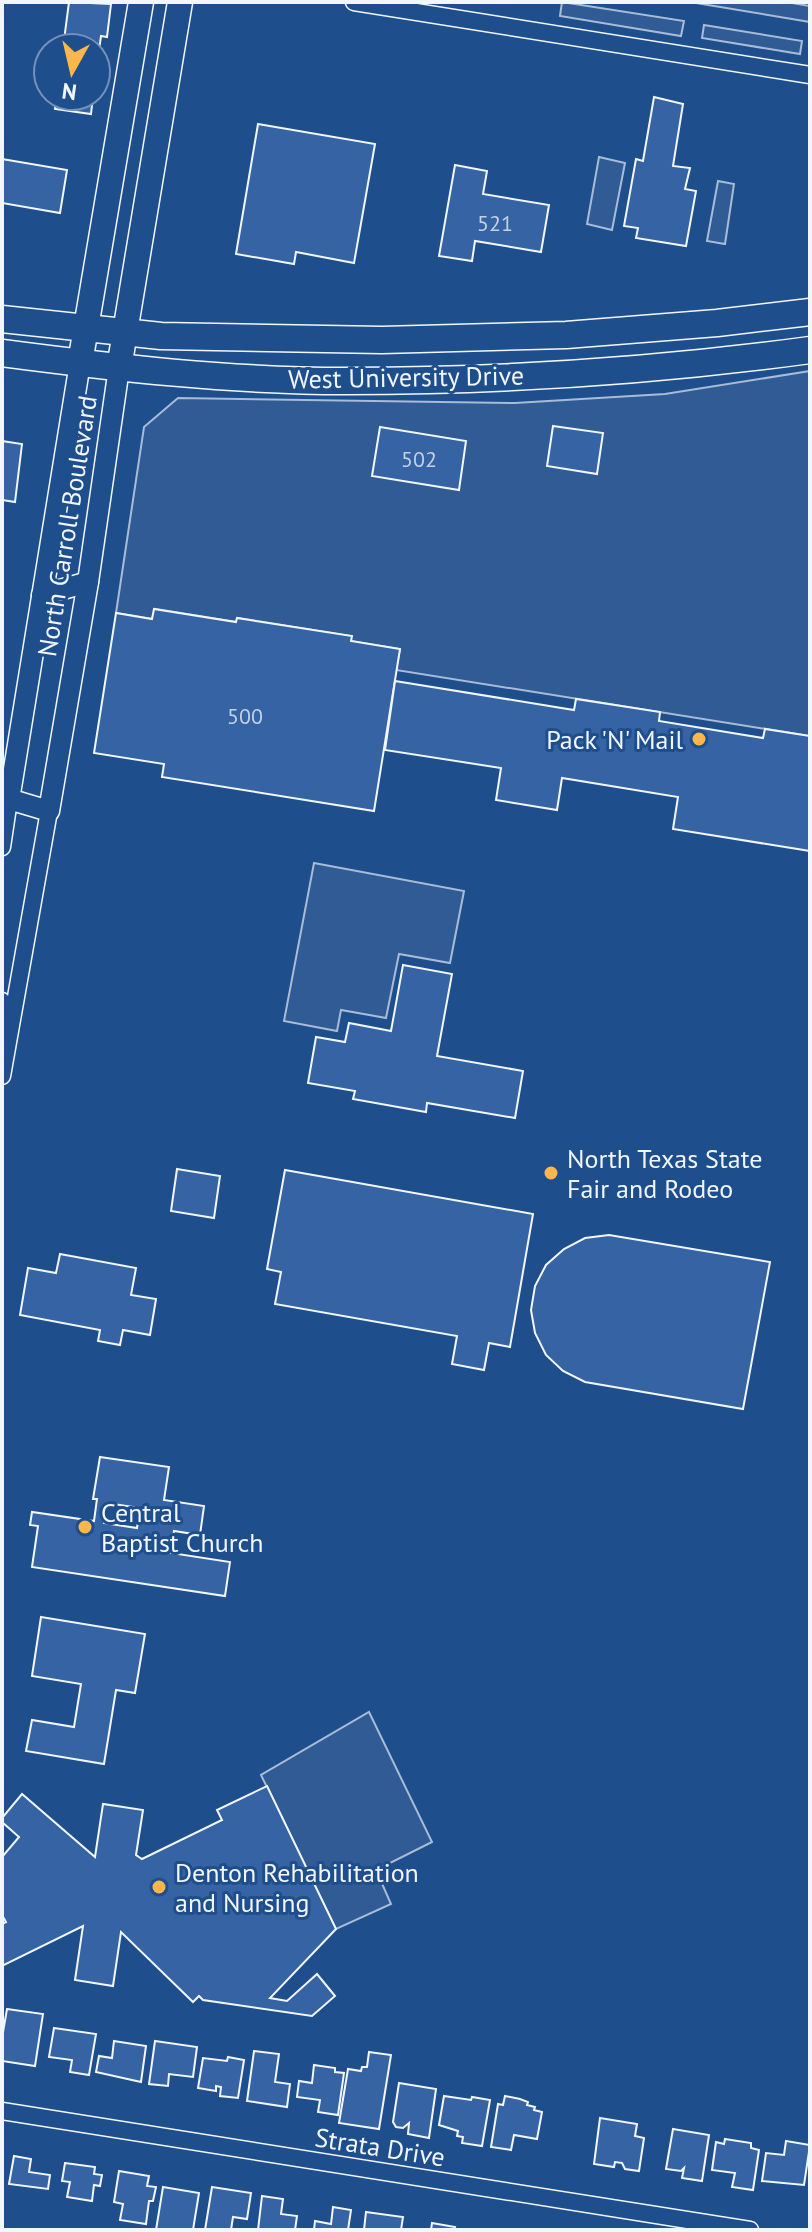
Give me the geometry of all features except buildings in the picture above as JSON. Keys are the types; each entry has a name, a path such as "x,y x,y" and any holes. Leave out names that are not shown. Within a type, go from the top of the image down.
{"main road":[{"name":"North Carroll Boulevard","path":"80,363 141,2"},
{"name":"North Carroll Boulevard","path":"119,368 180,2"},
{"name":"West University Drive","path":"2,319 161,336 322,340 504,337 717,323 810,312"},
{"name":"West University Drive","path":"2,353 119,368 344,381 531,376 727,361 810,350"}],"street":[{"path":"354,2 810,75"},
{"name":"North Carroll Boulevard","path":"2,847 5,799 80,363"},
{"name":"North Carroll Boulevard","path":"2,1076 88,582 119,368"},
{"path":"42,595 88,582"},
{"path":"5,799 49,811"},
{"name":"North Carroll Boulevard","path":"2,1001 5,1059"},
{"name":"Strata Drive","path":"2,2111 750,2230"}],"shaded area":[{"path":"562,2 684,21 681,36 560,16"},
{"path":"690,2 786,2 810,6 810,22"},
{"path":"704,25 802,41 800,54 702,38"},
{"path":"599,157 625,163 612,230 587,224"},
{"path":"718,181 734,184 725,244 707,241"},
{"path":"810,371 810,736 396,670 400,649 351,641 351,636 238,618 236,622 155,609 152,619 116,613 144,427 178,398 515,403 665,394"},
{"path":"314,863 464,891 450,963 399,954 386,1018 341,1010 337,1031 284,1021"},
{"path":"369,1712 432,1842 376,1870 391,1904 336,1929 261,1775"}],"place":[{"name":"Pack 'N' Mail","path":"699,739"},
{"name":"North Texas State Fair and Rodeo","path":"551,1173"},
{"name":"Central Baptist Church","path":"85,1527"},
{"name":"Denton Rehabilitation and Nursing","path":"159,1887"}]}
